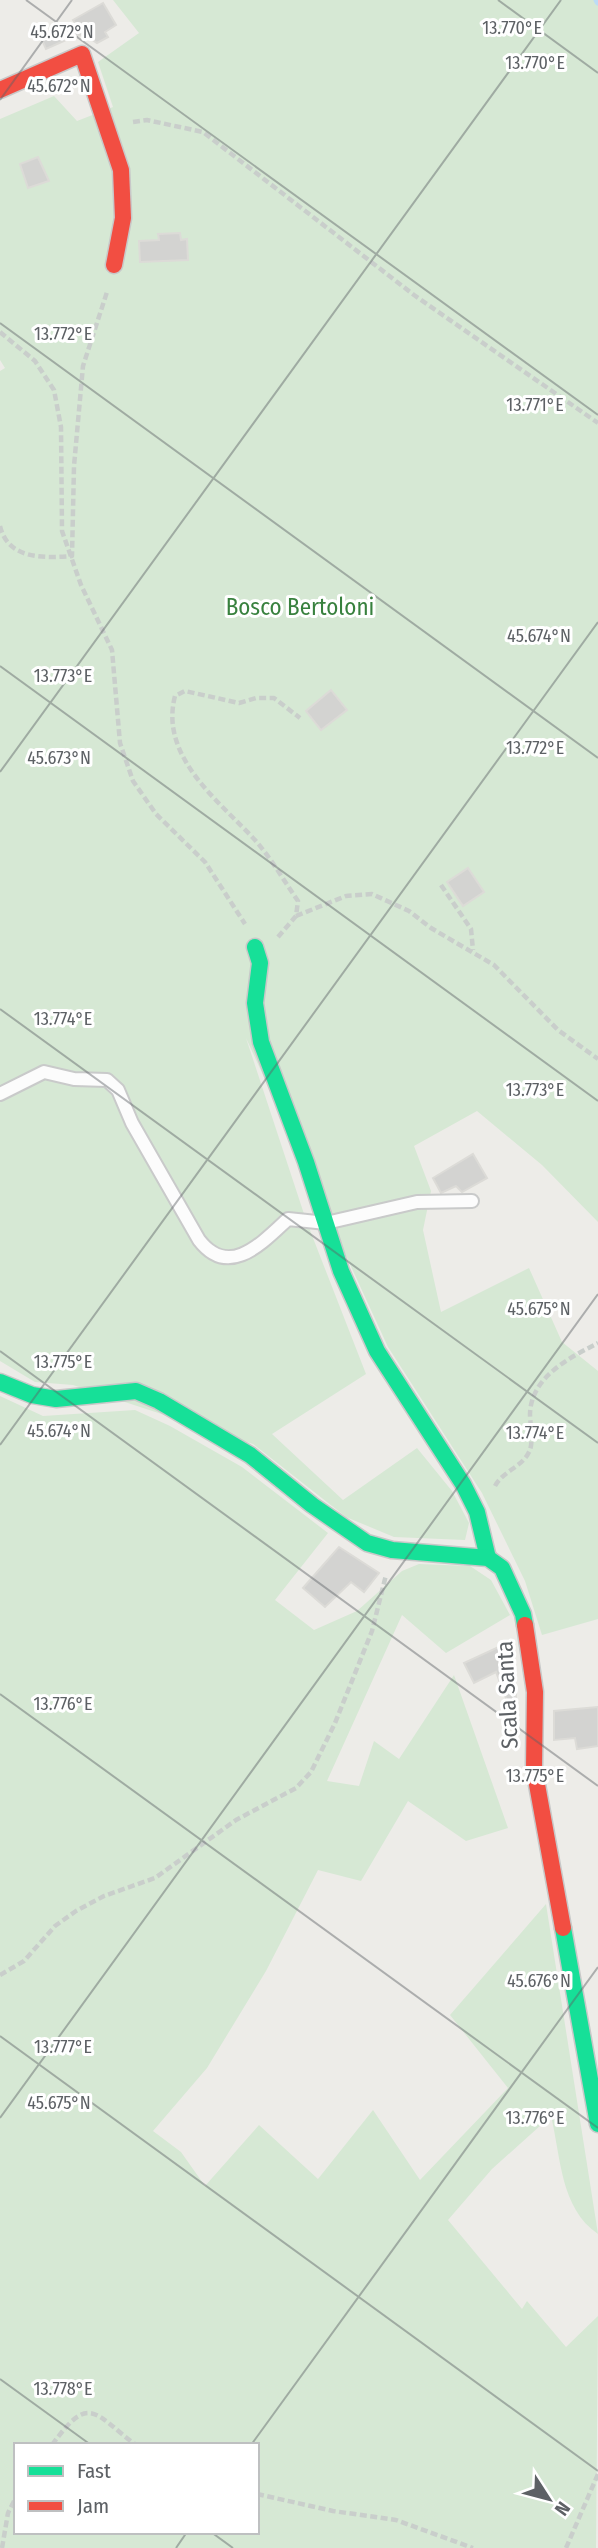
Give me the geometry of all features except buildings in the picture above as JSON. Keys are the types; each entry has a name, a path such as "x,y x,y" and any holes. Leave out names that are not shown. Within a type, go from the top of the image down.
{"street":[{"path":"0,90 82,54 121,170 124,218 114,265"},
{"path":"0,1382 32,1395 56,1399 136,1391 159,1401 250,1455 312,1505 368,1543 392,1550 488,1558 477,1512 463,1484 377,1351 341,1271 306,1162 261,1042 255,1003 260,964 255,947"},
{"name":"Scala Santa","path":"488,1558 502,1568 523,1614 530,1646 535,1692 534,1768 598,2124"}],"lane":[{"path":"0,1094 44,1072 74,1079 107,1080 118,1090 149,1154 209,1252 220,1256 239,1255 254,1250 288,1219 326,1223 417,1202 472,1201"}],"path":[{"path":"108,125 147,120 204,132 414,295 598,423"},
{"path":"72,556 74,466 83,366 114,265"},
{"path":"0,332 35,361 54,390 61,427 62,531 81,585 111,650 120,743 133,781 156,814 189,844 226,891 255,947"},
{"path":"0,526 11,548 31,556 72,556"},
{"path":"260,964 296,916 298,901 256,841 195,778 175,732 172,708 175,696 184,691 239,703 256,698 274,698 300,718"},
{"path":"441,886 471,929 473,951"},
{"path":"296,916 346,896 372,894 409,911 431,928 494,965 558,1030 598,1059"},
{"path":"477,1512 499,1479 522,1462 531,1449 531,1399 540,1384 554,1370 598,1343"},
{"path":"0,1975 24,1961 55,1926 75,1911 104,1896 155,1878 236,1820 296,1788 311,1772 357,1671 372,1631 392,1550"},
{"path":"53,2443 68,2422 81,2413 99,2414 134,2443"},
{"path":"566,2548 598,2474"},
{"path":"259,2494 333,2511 396,2520 473,2548"},
{"path":"2,2548 8,2513 14,2501"}],"green space":[{"name":"Bosco Bertoloni","path":"113,0 598,0 598,1222 542,1165 477,1111 414,1146 431,1191 423,1230 441,1312 529,1268 562,1342 598,1371 598,1619 542,1635 525,1581 482,1493 388,1347 246,1038 306,1220 366,1374 272,1434 343,1500 417,1448 452,1491 469,1523 465,1540 394,1537 346,1517 253,1444 73,1385 35,1382 0,1361 0,371 5,368 0,360 0,119 54,96 77,121 113,107 98,62 139,33"},
{"path":"0,1396 43,1416 135,1410 170,1426 242,1467 328,1533 275,1600 314,1630 357,1611 402,1571 419,1564 470,1566 491,1580 510,1615 446,1653 402,1615 327,1781 359,1786 374,1741 399,1759 454,1675 508,1828 466,1841 408,1801 361,1881 318,1870 266,1971 207,2068 153,2131 181,2152 205,2186 259,2125 318,2179 373,2110 420,2180 508,2088 450,2015 546,1904 598,2234 585,2223 569,2196 551,2116 492,2169 448,2220 522,2309 527,2301 566,2347 598,2316 596,2548 0,2548"}],"traffic: fast":[{"path":"255,947 260,963 255,1003 261,1042 306,1162 341,1271 377,1351 463,1484 477,1512 488,1558"},
{"path":"0,1382 32,1395 56,1399 136,1391 159,1401 250,1455 312,1505 367,1543 392,1550 488,1558 502,1568 523,1614 525,1625"},
{"path":"563,1928 598,2124"}],"traffic: jam":[{"path":"0,90 82,54 121,170 123,218 114,265"},
{"path":"525,1625 535,1692 534,1768 563,1928"}]}
